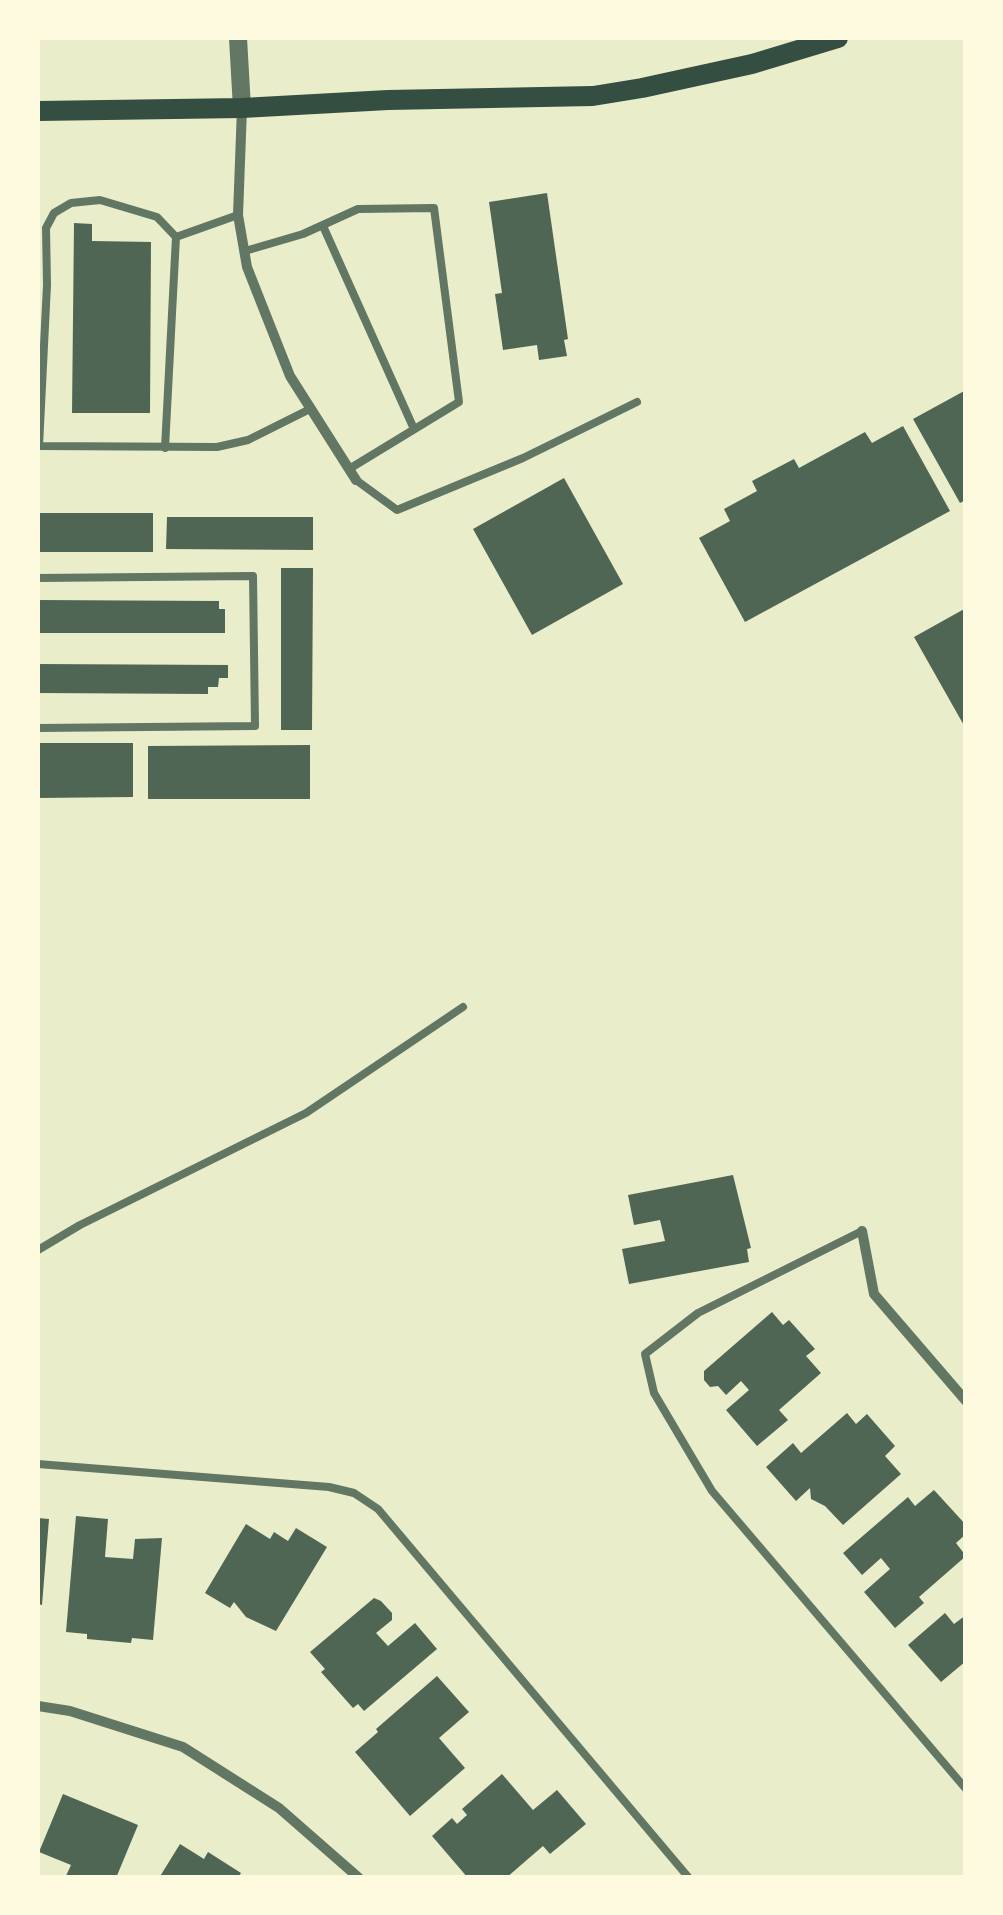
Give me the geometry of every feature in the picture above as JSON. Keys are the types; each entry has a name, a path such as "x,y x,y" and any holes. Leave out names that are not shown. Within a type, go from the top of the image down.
{"main road":[{"path":"38,112 593,96 752,64 838,38"}],"street":[{"path":"238,38 242,108 238,215 247,267 290,376 356,480"},
{"path":"862,1231 874,1294 966,1401"},
{"path":"38,1706 70,1711 183,1748 279,1808 359,1878"}],"lane":[{"path":"166,448 176,237 157,217 100,200 72,203 54,213 46,228 47,284 38,446 166,448 218,447 248,440 310,409"},
{"path":"244,251 323,226 358,209 434,208 460,402 349,469"},
{"path":"176,237 238,215"},
{"path":"323,226 414,430"},
{"path":"356,480 397,510 523,458 636,402"},
{"path":"38,578 253,576 255,726 38,728"},
{"path":"38,1250 80,1225 306,1113 463,1007"},
{"path":"862,1231 698,1314 645,1354 654,1393 712,1491 966,1789"},
{"path":"38,1464 354,1492 378,1509 689,1878"}],"building":[{"path":"547,193 568,339 564,340 567,356 539,360 537,345 503,350 495,294 502,293 489,202"},
{"path":"74,223 92,224 92,241 151,242 150,413 72,413"},
{"path":"966,390 966,500 960,503 913,419"},
{"path":"903,426 950,511 745,622 699,538 730,521 724,509 757,491 752,481 794,459 799,468 865,432 872,443"},
{"path":"564,478 623,584 532,635 473,529"},
{"path":"38,513 153,513 153,552 38,552"},
{"path":"167,517 313,517 313,550 166,549"},
{"path":"281,568 313,568 312,730 281,730"},
{"path":"38,600 219,601 219,609 225,609 225,633 38,633"},
{"path":"966,608 966,729 914,637"},
{"path":"38,664 228,665 228,678 219,678 218,687 208,687 208,694 38,693"},
{"path":"38,743 133,743 133,797 38,798"},
{"path":"310,745 310,799 148,799 148,746"},
{"path":"733,1175 751,1248 747,1249 749,1262 629,1284 622,1249 665,1241 660,1220 634,1225 628,1195"},
{"path":"772,1312 783,1325 789,1320 815,1349 806,1356 821,1373 779,1410 788,1420 757,1446 726,1410 749,1390 741,1381 726,1395 718,1386 710,1387 704,1380 704,1371"},
{"path":"847,1413 856,1424 867,1414 895,1446 885,1456 901,1474 843,1525 825,1506 811,1499 810,1488 796,1501 766,1467 793,1443 801,1453"},
{"path":"934,1490 966,1525 966,1534 956,1543 966,1556 919,1597 924,1603 895,1628 864,1592 890,1569 881,1558 862,1575 843,1553 908,1497 915,1506"},
{"path":"76,1516 108,1519 105,1557 133,1559 135,1539 162,1538 153,1640 132,1638 131,1643 87,1639 87,1634 66,1632"},
{"path":"38,1518 49,1519 42,1605 38,1604"},
{"path":"246,1524 270,1539 274,1532 288,1541 296,1528 327,1547 276,1631 246,1617 234,1602 230,1608 205,1593"},
{"path":"374,1598 392,1613 392,1620 376,1633 388,1646 415,1623 437,1649 364,1711 358,1704 353,1708 321,1672 325,1669 310,1652"},
{"path":"945,1613 954,1624 966,1615 966,1661 941,1682 908,1645"},
{"path":"437,1676 469,1712 439,1738 465,1768 410,1816 355,1752"},
{"path":"502,1774 533,1810 557,1790 586,1824 550,1854 543,1846 506,1878 468,1878 432,1836 452,1818 457,1824 467,1815 462,1809"},
{"path":"63,1794 138,1825 116,1878 65,1878 71,1865 39,1852"},
{"path":"180,1844 204,1859 208,1852 241,1873 238,1878 159,1878"}]}
